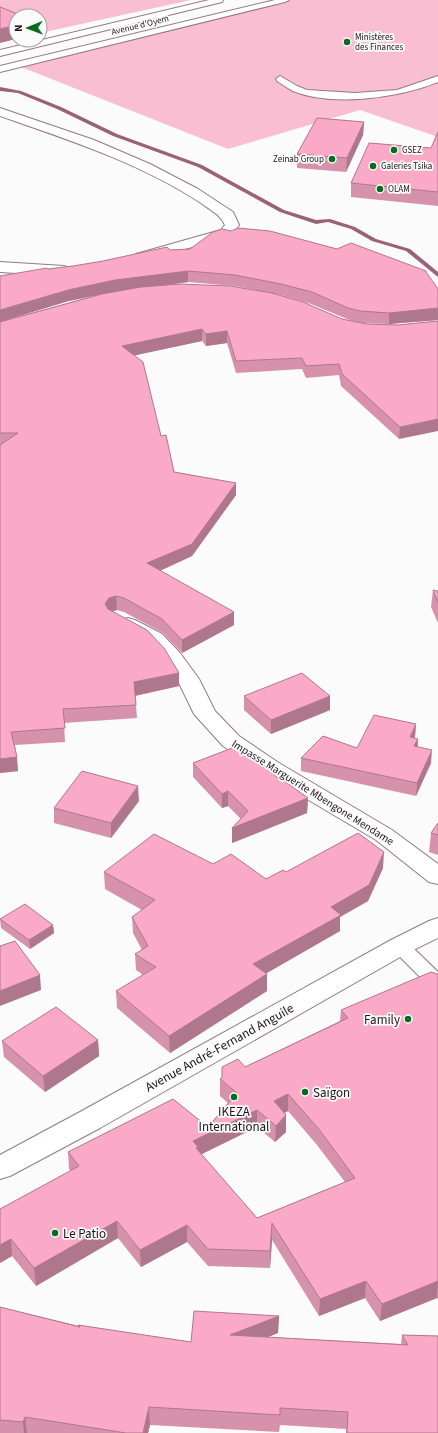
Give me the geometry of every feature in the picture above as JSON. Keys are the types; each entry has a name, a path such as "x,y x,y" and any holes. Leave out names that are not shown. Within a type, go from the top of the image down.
{"street":[{"path":"0,112 89,143 145,167 193,192 228,215 232,225 226,233 174,249 131,259"},
{"path":"0,267 48,271 81,270"},
{"name":"Impasse Marguerite Mbengone Mendame","path":"117,617 155,638 188,678 205,714 231,741 271,768 384,835 438,876"},
{"name":"Avenue André-Fernand Anguile","path":"0,1168 90,1120 400,946 438,927"}],"lane":[{"path":"0,53 219,0"},
{"name":"Avenue d'Oyem","path":"0,69 285,0"},
{"path":"174,12 196,22"},
{"path":"280,79 296,90 314,94 378,96 405,92 438,79"},
{"path":"400,946 438,984"}],"shaded area":[{"path":"0,0 191,0 48,31 48,8 8,8 8,18 0,20"},
{"path":"285,0 438,0 438,137 360,110 228,149 16,65"}],"building":[{"path":"0,7 8,10 8,27 0,29"},
{"path":"317,118 364,122 347,158 297,154"},
{"path":"438,132 438,192 351,183 369,143 431,148"},
{"path":"238,228 270,231 337,249 351,243 426,271 438,289 438,308 389,313 360,311 348,308 312,292 281,284 235,275 188,271 115,280 68,290 0,310 0,276 103,261 167,247 170,250 190,249 213,232 222,229 231,231"},
{"path":"180,284 230,286 272,293 303,302 342,319 367,324 398,325 438,321 438,419 400,427 342,374 339,364 306,366 302,358 236,361 227,331 206,334 202,329 122,346 143,362 161,436 166,435 174,472 236,483 192,544 147,563 234,612 182,640 162,619 124,598 116,596 109,598 105,604 108,609 147,630 164,648 179,673 134,682 136,705 63,709 65,728 11,732 17,757 0,759 0,445 18,433 0,433 0,322 102,294 141,287"},
{"path":"433,590 438,591 438,603"},
{"path":"302,673 330,696 271,720 244,696"},
{"path":"374,715 416,724 410,737 418,739 414,746 432,750 417,783 301,758 323,736 357,748"},
{"path":"240,745 250,752 279,779 280,778 308,798 232,828 248,811 228,791 222,794 193,763"},
{"path":"82,771 138,786 111,823 54,808"},
{"path":"438,823 438,835 431,833"},
{"path":"358,833 384,852 369,885 331,907 341,915 253,964 267,974 169,1036 116,991 156,967 135,954 148,946 132,917 155,900 104,872 154,834 213,864 231,854 266,879 283,870 286,872"},
{"path":"25,904 53,925 29,940 0,919"},
{"path":"15,941 40,975 0,991 0,946"},
{"path":"431,972 438,974 438,1281 382,1304 366,1281 320,1299 272,1223 270,1251 208,1249 187,1225 140,1250 117,1221 34,1268 11,1239 0,1245 0,1209 79,1166 68,1152 173,1099 208,1127 237,1093 220,1079 222,1078 222,1067 238,1059 245,1067 348,1018 341,1010","holes":["288,1094 318,1128 355,1178 257,1218 196,1148 198,1147 193,1141 257,1110 276,1126 286,1115 274,1101"]},
{"path":"56,1007 98,1040 43,1076 2,1041"},
{"path":"0,1307 80,1327 78,1325 191,1342 194,1311 279,1316 230,1335 408,1345 402,1335 438,1336 438,1433 347,1433 348,1412 280,1408 280,1415 149,1407 143,1433 126,1433 25,1417 23,1422 0,1420"}],"waterway":[{"path":"0,89 19,92 59,108 115,135 200,166 282,211 316,222 328,220 353,228 374,240 408,250 438,275"}],"place":[{"name":"Ministères des Finances","path":"347,42"},
{"name":"GSEZ","path":"394,150"},
{"name":"Zeinab Group","path":"332,159"},
{"name":"Galeries Tsika","path":"373,166"},
{"name":"OLAM","path":"380,189"},
{"name":"Family","path":"408,1019"},
{"name":"Saïgon","path":"305,1092"},
{"name":"IKEZA International","path":"234,1097"},
{"name":"Le Patio","path":"55,1233"}]}
